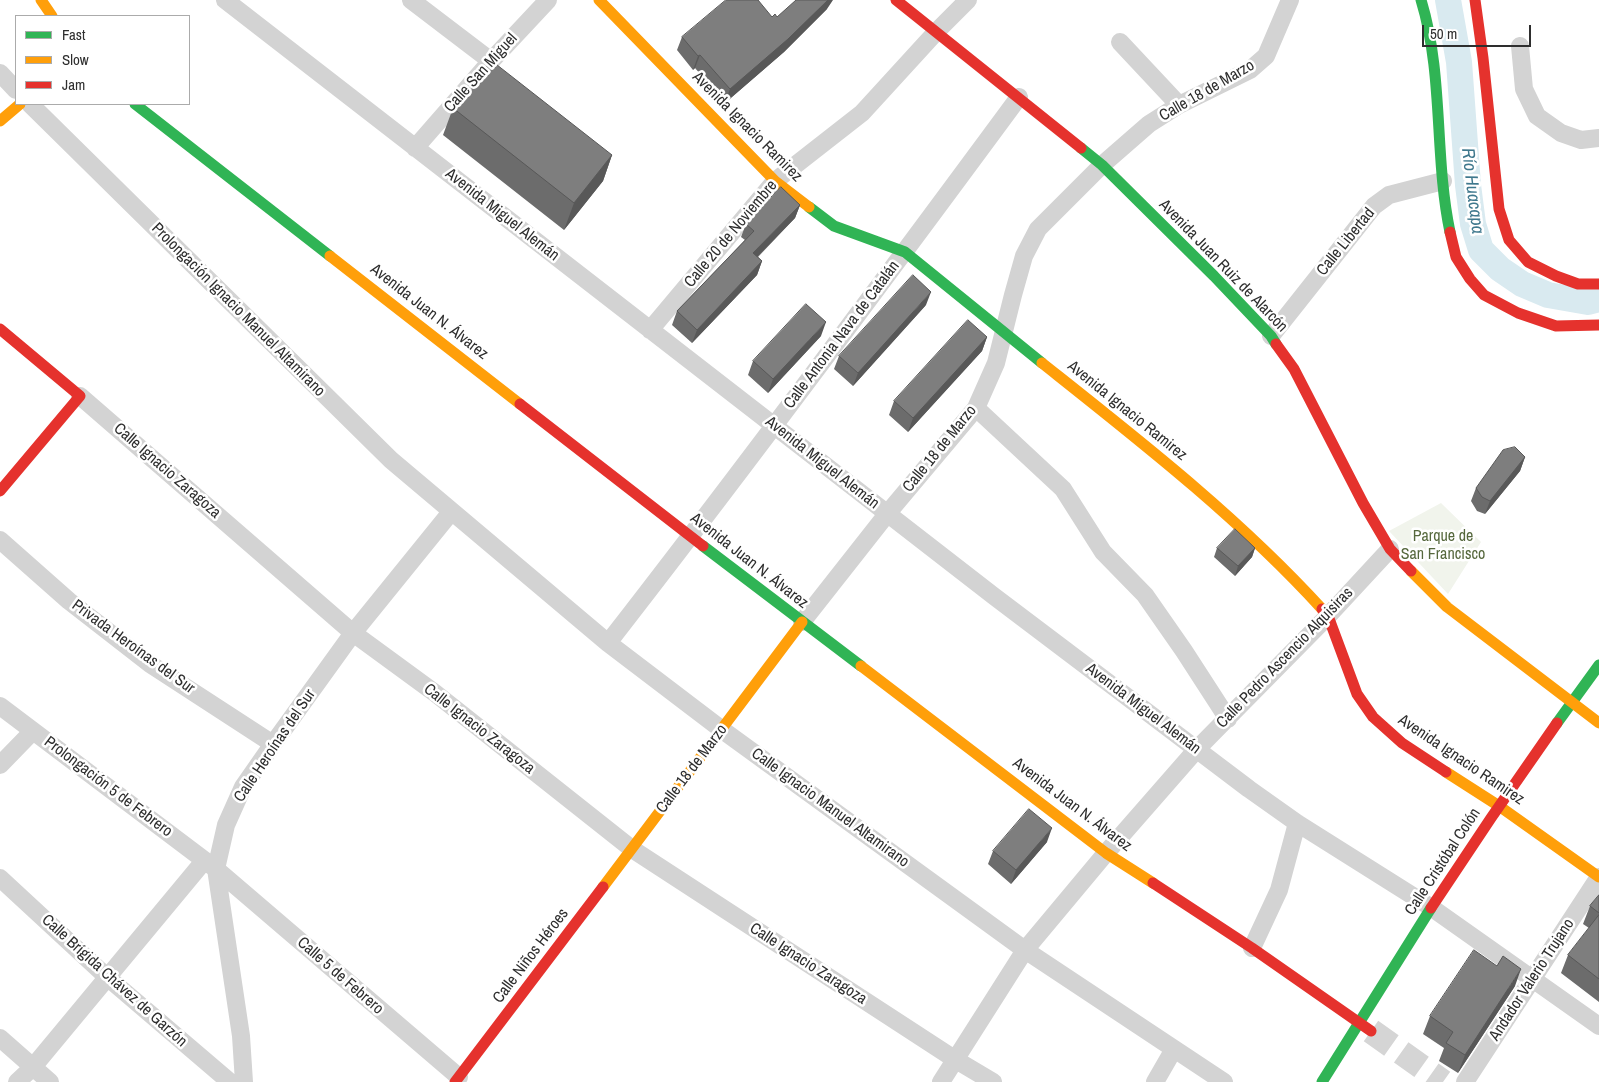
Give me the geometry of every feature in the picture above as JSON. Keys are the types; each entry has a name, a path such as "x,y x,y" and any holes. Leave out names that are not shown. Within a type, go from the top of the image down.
{"main road":[{"path":"41,0 51,15"},
{"name":"Avenida Ignacio Ramirez","path":"599,0 775,181 834,226 905,252 1003,333 1112,419 1240,526 1290,574 1328,616 1357,694 1373,717 1402,743 1499,806 1599,877"},
{"name":"Avenida Juan Ruiz de Alarcón","path":"896,0 1102,165 1214,276 1271,336 1294,369 1363,503 1390,549 1447,607 1599,723"},
{"path":"1422,0 1434,68 1448,222 1456,257 1470,279 1484,295 1518,313 1556,326 1599,325"},
{"path":"1475,0 1499,209 1509,240 1528,262 1556,276 1578,284 1599,284"},
{"path":"0,121 19,105"},
{"name":"Avenida Juan N. Álvarez","path":"136,105 690,537 1106,853 1252,948 1371,1031"},
{"name":"Calle Ignacio Zaragoza","path":"3,338 80,396"},
{"path":"0,490 80,396"},
{"name":"Calle 18 de Marzo","path":"632,849 802,622"},
{"name":"Calle Cristóbal Colón","path":"1322,1082 1358,1023 1499,806 1599,665"},
{"name":"Calle Niños Héroes","path":"459,1080 632,849"}],"street":[{"name":"Avenida Miguel Alemán","path":"225,0 887,514 1249,789 1297,823 1432,908 1599,1026"},
{"path":"411,0 491,61"},
{"name":"Calle San Miguel","path":"415,148 491,61 548,0"},
{"name":"Calle 20 de Noviembre","path":"650,330 775,181 862,113 968,0"},
{"name":"Calle 18 de Marzo","path":"802,622 887,514 976,408 996,363 1024,256 1038,229 1102,165 1149,124 1179,105 1250,70 1266,56 1290,0"},
{"path":"1120,42 1179,105"},
{"path":"1520,46 1524,89 1537,116 1561,133 1581,140 1599,138"},
{"path":"0,73 15,89"},
{"name":"Calle Antonia Nava de Catalán","path":"608,643 905,252 1019,97"},
{"name":"Prolongación Ignacio Manuel Altamirano","path":"31,105 390,460 451,512"},
{"name":"Calle Libertad","path":"1271,336 1374,206 1389,195 1443,181"},
{"name":"Calle Ignacio Zaragoza","path":"80,396 353,633 435,693 632,849 992,1082"},
{"path":"976,408 1063,489 1103,552 1145,595 1228,719"},
{"name":"Calle Heroínas del Sur","path":"244,1082 240,1036 210,865 243,787 353,633 451,512"},
{"name":"Calle Ignacio Manuel Altamirano","path":"451,512 608,643 721,729 1025,950 1224,1082"},
{"name":"Privada Heroínas del Sur","path":"0,540 69,602 150,664 273,744"},
{"name":"Calle Pedro Ascencio Alquisiras","path":"941,1082 1025,950 1106,853 1197,749 1328,616 1390,549"},
{"name":"Prolongación 5 de Febrero","path":"0,706 210,865"},
{"path":"0,765 33,731"},
{"path":"1252,948 1279,890 1297,823"},
{"path":"17,1082 33,1067 107,977 210,865"},
{"name":"Calle 5 de Febrero","path":"210,865 459,1080"},
{"name":"Andador Valerio Trujano","path":"1465,1082 1599,877"},
{"name":"Calle Brígida Chávez de Garzón","path":"0,878 107,977 230,1082"},
{"path":"0,1038 50,1082"},
{"path":"1155,1082 1174,1049"}],"green space":[{"name":"Parque de San Francisco","path":"1441,503 1481,542 1448,594 1389,531"}],"building":[{"path":"726,0 758,0 772,17 775,14 777,17 796,0 828,0 788,39 730,89 682,37"},
{"path":"492,61 612,155 574,203 453,108"},
{"path":"781,187 800,205 753,253 762,261 697,330 677,311 754,231 746,224"},
{"path":"913,275 931,292 858,373 839,356"},
{"path":"806,304 826,322 773,379 753,361"},
{"path":"968,320 987,337 913,418 894,401"},
{"path":"1515,447 1525,457 1490,501 1482,497 1476,488 1503,450"},
{"path":"1235,529 1255,548 1238,566 1217,548"},
{"path":"1029,809 1052,828 1016,870 993,851"},
{"path":"1599,895 1599,913 1590,906"},
{"path":"1599,915 1599,979 1568,955"},
{"path":"1474,950 1497,966 1503,956 1521,969 1465,1055 1446,1043 1453,1032 1430,1016"}],"waterway":[{"name":"Río Huacapa","path":"1448,0 1459,62 1468,185 1473,224 1481,250 1500,269 1522,284 1548,295 1588,302 1599,299"}],"tunnel":[{"path":"1371,1031 1443,1082"}],"traffic: fast":[{"path":"1421,0 1433,57 1442,174 1450,232"},
{"path":"136,105 330,256"},
{"path":"1081,148 1102,165 1214,276 1271,336 1276,344"},
{"path":"809,207 834,226 905,252 1042,363"},
{"path":"703,546 861,666"},
{"path":"1557,723 1599,665"},
{"path":"1322,1082 1431,908"}],"traffic: slow":[{"path":"41,0 51,15"},
{"path":"599,0 775,181 809,207"},
{"path":"0,121 19,105"},
{"path":"330,256 520,404"},
{"path":"1042,363 1187,480 1290,575 1322,609"},
{"path":"1411,571 1447,607 1599,723"},
{"path":"603,887 802,622"},
{"path":"861,666 1106,853 1153,883"},
{"path":"1446,772 1499,806 1599,877"}],"traffic: jam":[{"path":"896,0 1081,148"},
{"path":"1475,0 1499,209 1509,240 1528,262 1556,276 1578,284 1599,284"},
{"path":"1450,232 1456,257 1470,279 1484,295 1518,313 1556,326 1599,325"},
{"path":"0,329 80,396 0,491"},
{"path":"1276,344 1294,369 1363,503 1390,549 1411,571"},
{"path":"520,404 703,546"},
{"path":"1322,609 1328,616 1357,694 1373,717 1402,743 1446,772"},
{"path":"1431,908 1557,723"},
{"path":"1153,883 1252,948 1371,1031"},
{"path":"455,1082 603,887"}]}
